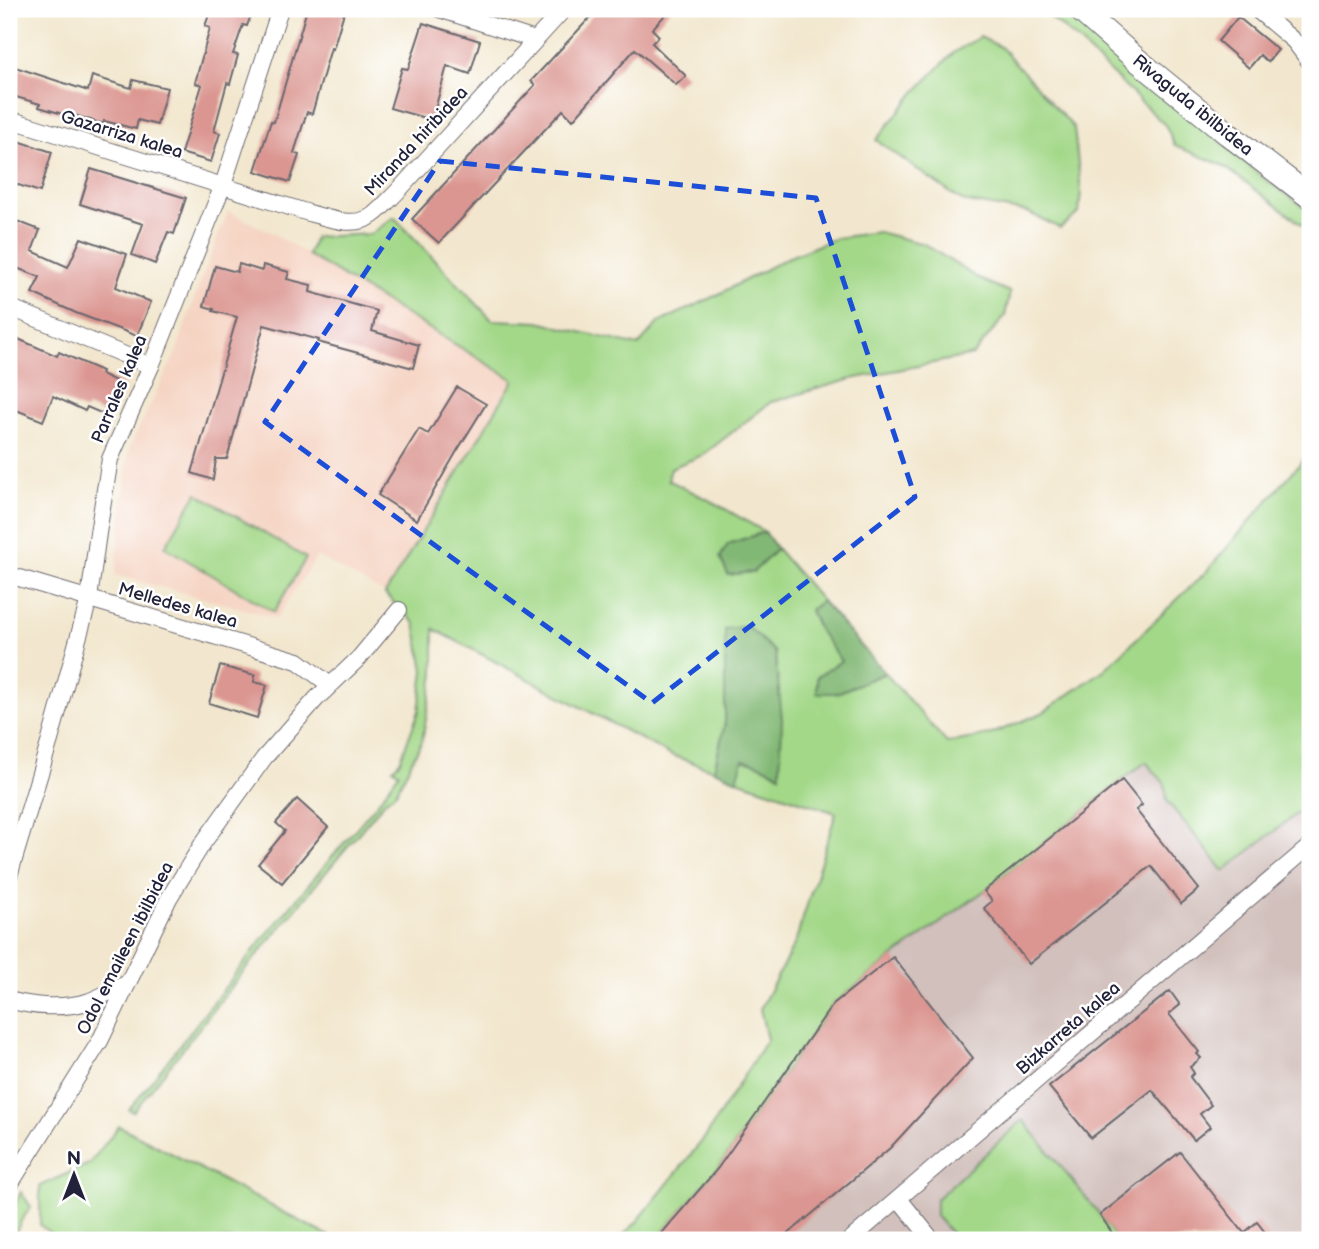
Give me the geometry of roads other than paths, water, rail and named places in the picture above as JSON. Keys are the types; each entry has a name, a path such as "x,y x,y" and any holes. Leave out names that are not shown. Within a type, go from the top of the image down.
{"street":[{"name":"Parrales kalea","path":"9,876 89,599 110,459 151,366 223,186 280,9"},
{"path":"439,9 535,40"},
{"name":"Miranda hiribidea","path":"223,186 337,221 356,222 371,217 564,9"},
{"name":"Rivaguda ibilbidea","path":"1079,9 1157,76 1310,197"},
{"path":"1256,9 1294,41 1310,62"},
{"name":"Gazarriza kalea","path":"9,119 223,186"},
{"path":"9,307 151,366"},
{"name":"Melledes kalea","path":"9,575 298,660 330,685"},
{"name":"Odol emaileen ibilbidea","path":"9,1186 100,1041 169,898 203,844 264,758 317,698 359,657 399,610"},
{"name":"Bizkarreta kalea","path":"850,1240 1310,846"},
{"path":"9,1000 40,1006 62,1006 87,1002 128,983"},
{"path":"899,1199 932,1240"}]}
